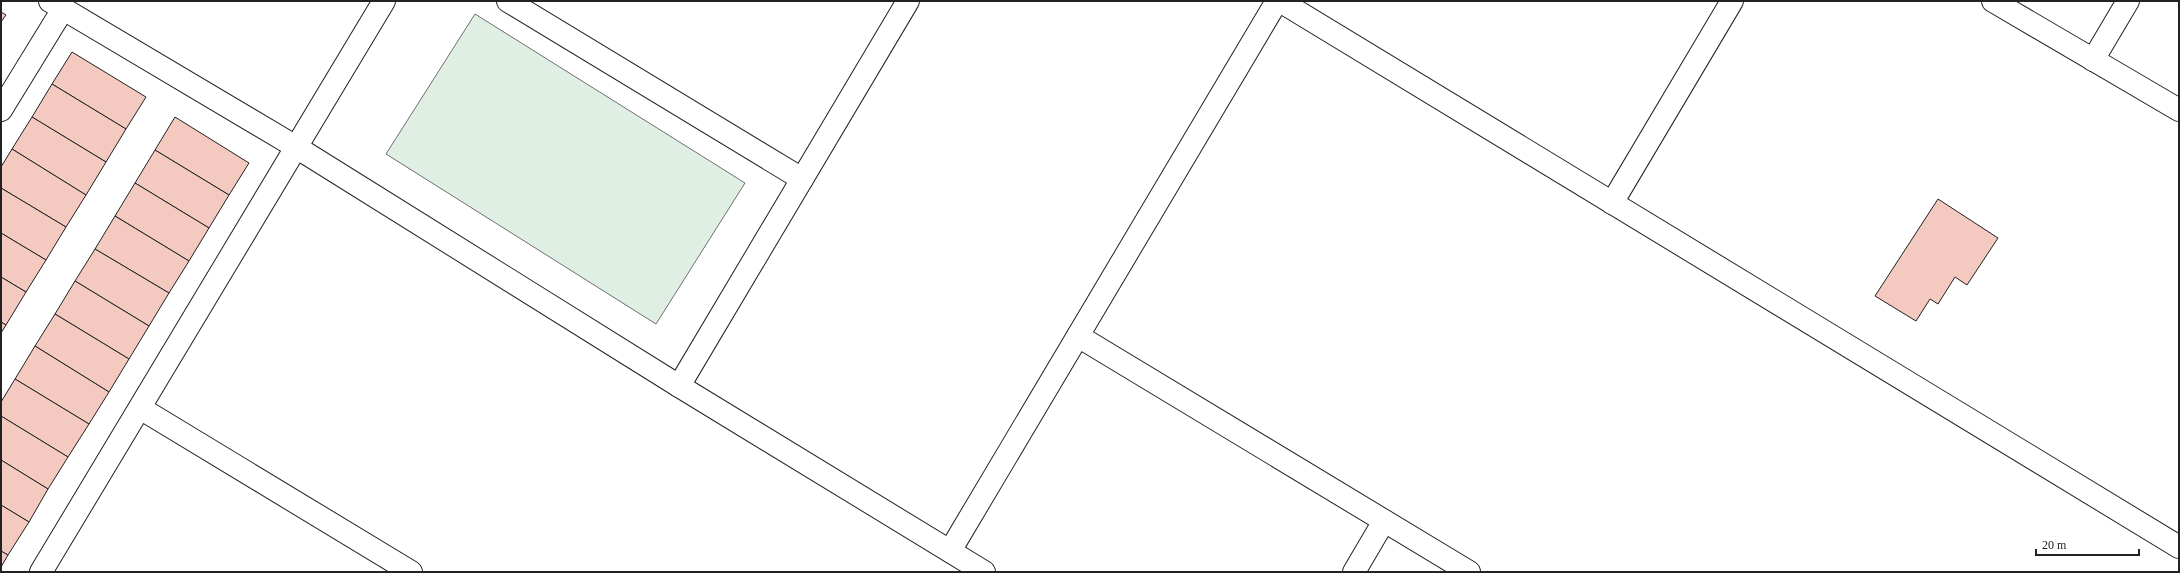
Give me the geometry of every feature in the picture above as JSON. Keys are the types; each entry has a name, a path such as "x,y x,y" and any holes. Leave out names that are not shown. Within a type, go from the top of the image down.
{"street":[{"path":"41,572 384,1"},
{"path":"508,1 802,179"},
{"path":"679,386 908,1"},
{"path":"950,551 1279,1 2179,547"},
{"path":"1612,203 1732,1"},
{"path":"1993,1 2179,110"},
{"path":"2093,60 2128,1"},
{"path":"1,110 56,5 296,147 679,386 984,572"},
{"path":"1078,336 1469,572"},
{"path":"140,408 411,572"},
{"path":"1354,572 1384,521"}],"green space":[{"path":"475,14 745,183 656,324 386,154"}],"building":[{"path":"1,12 6,15 1,22"},
{"path":"72,52 146,97 126,129 52,84"},
{"path":"52,84 126,129 106,162 32,117"},
{"path":"32,117 106,162 86,195 12,149"},
{"path":"175,117 249,163 229,195 155,150"},
{"path":"12,149 86,195 66,227 1,188 1,167"},
{"path":"155,150 229,195 209,228 135,183"},
{"path":"135,183 209,228 189,261 115,216"},
{"path":"1,188 66,227 46,260 1,233"},
{"path":"1938,199 1998,238 1967,285 1955,277 1938,304 1930,299 1916,321 1875,296"},
{"path":"115,216 189,261 169,293 95,249"},
{"path":"1,233 46,260 26,292 1,277"},
{"path":"95,249 169,293 149,326 75,281"},
{"path":"1,277 26,292 6,325 1,322"},
{"path":"75,281 149,326 129,359 55,314"},
{"path":"55,314 129,359 109,392 35,346"},
{"path":"1,322 6,325 1,333"},
{"path":"35,346 109,392 89,424 15,379"},
{"path":"15,379 89,424 68,457 1,416 1,402"},
{"path":"1,416 68,457 48,489 1,460"},
{"path":"1,460 48,489 29,522 1,505"},
{"path":"1,505 29,522 8,555 1,551"},
{"path":"1,551 8,555 1,567"}]}
